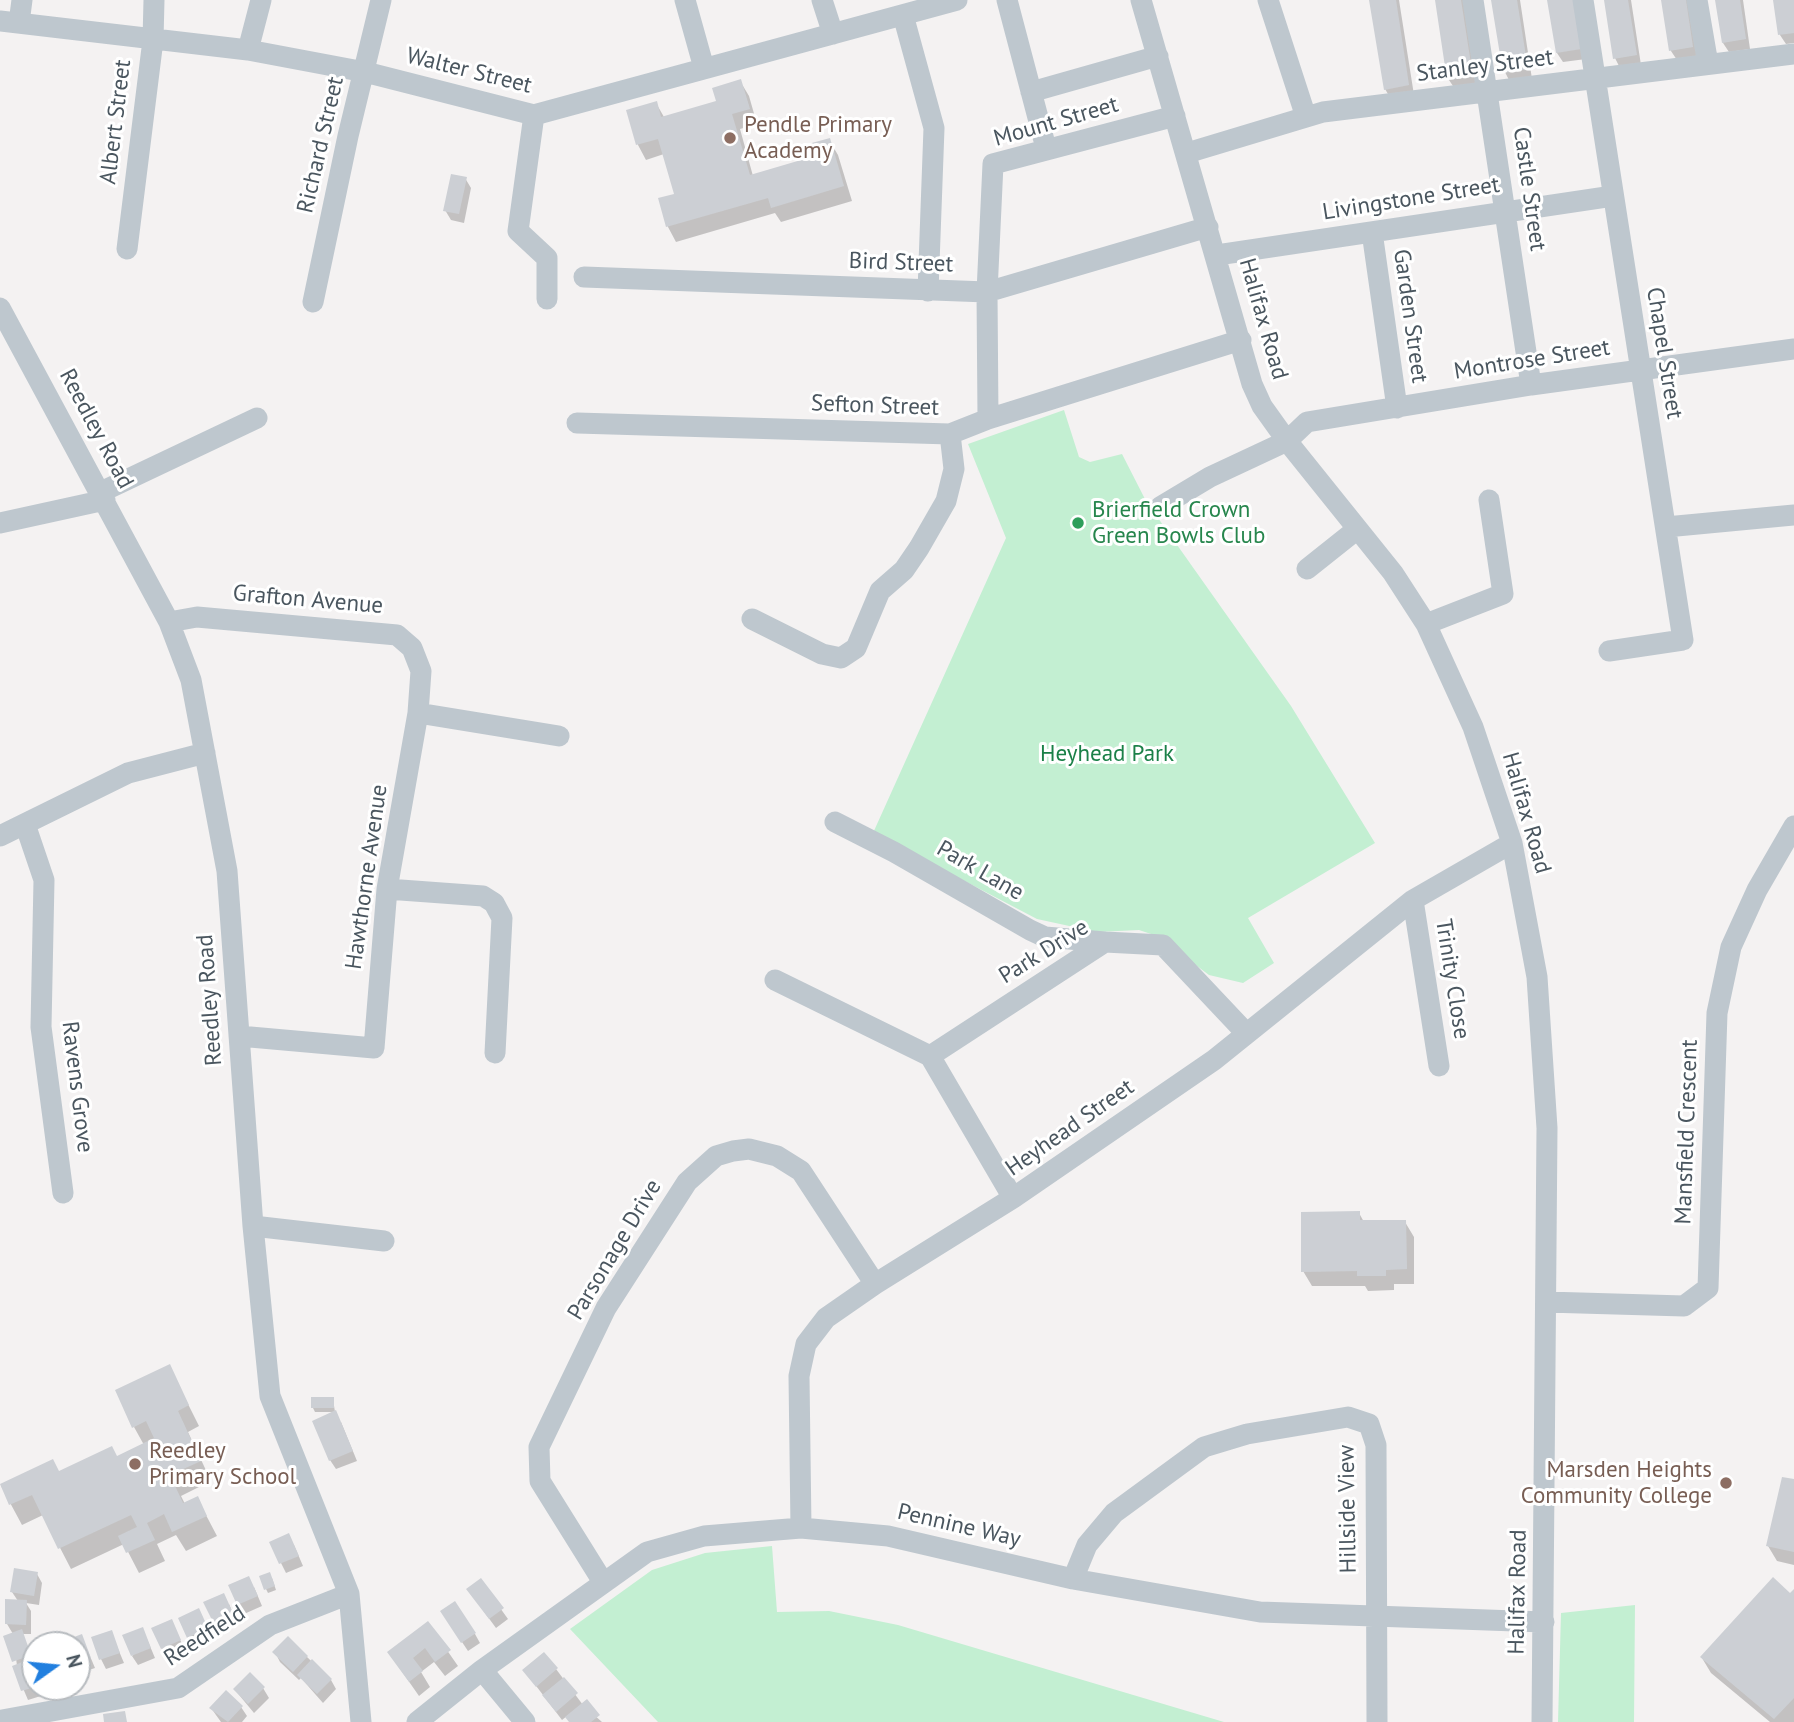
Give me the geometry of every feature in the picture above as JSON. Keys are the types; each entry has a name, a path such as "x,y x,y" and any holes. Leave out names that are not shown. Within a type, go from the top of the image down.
{"street":[{"path":"9,22 22,0"},
{"name":"Albert Street","path":"127,249 153,40 154,0"},
{"path":"248,50 261,0"},
{"name":"Richard Street","path":"313,302 348,136 382,0"},
{"path":"685,0 704,68"},
{"path":"822,0 833,34"},
{"name":"Walter Street","path":"9,22 248,50 365,72 534,115 833,34 912,9 957,0"},
{"path":"1007,0 1046,148"},
{"path":"1268,0 1306,117"},
{"name":"Castle Street","path":"1473,0 1531,385"},
{"name":"Chapel Street","path":"1583,0 1683,640 1609,651"},
{"path":"1698,0 1708,64"},
{"name":"Halifax Road","path":"1144,1 1252,384 1262,406 1287,441 1393,573 1426,624 1473,727 1512,844 1537,977 1547,1128 1542,1722"},
{"path":"912,9 934,128 928,291"},
{"name":"Stanley Street","path":"1186,153 1323,112 1794,54"},
{"path":"1031,92 1158,56"},
{"path":"534,115 518,231 547,258 547,299"},
{"name":"Mount Street","path":"988,419 988,292 993,164 1175,116"},
{"name":"Livingstone Street","path":"1217,255 1613,196"},
{"name":"Bird Street","path":"584,277 988,292 1208,227"},
{"name":"Garden Street","path":"1372,232 1397,408"},
{"name":"Reedley Road","path":"0,308 169,622 191,680 227,871 253,1226 270,1396 349,1594 361,1722"},
{"name":"Sefton Street","path":"576,423 950,434 988,419 1241,340"},
{"name":"Montrose Street","path":"1160,507 1210,477 1287,441 1307,422 1531,385 1794,349"},
{"path":"0,523 103,496 257,418"},
{"path":"752,619 822,654 841,658 856,648 880,591 904,569 946,501 954,470 950,434"},
{"path":"1426,624 1503,594 1489,500"},
{"path":"1666,527 1794,515"},
{"path":"1307,569 1356,530"},
{"name":"Grafton Avenue","path":"169,622 197,617 397,635 412,648 421,671 418,713"},
{"path":"418,713 559,736"},
{"name":"Hawthorne Avenue","path":"239,1035 374,1048 387,889 418,713"},
{"path":"0,836 128,772 205,753"},
{"name":"Park Lane","path":"835,822 1045,937 1105,942"},
{"name":"Ravens Grove","path":"25,824 44,880 41,1027 63,1193"},
{"name":"Mansfield Crescent","path":"1546,1302 1684,1306 1708,1288 1717,1013 1731,947 1757,890 1794,826"},
{"name":"Heyhead Street","path":"801,1528 799,1376 807,1344 826,1318 875,1283 1013,1198 1214,1060 1413,900 1512,844"},
{"path":"387,889 483,896 494,903 502,918 495,1053"},
{"name":"Trinity Close","path":"1413,900 1438,1066"},
{"name":"Park Drive","path":"930,1056 1105,942 1163,946 1246,1033"},
{"path":"775,980 930,1056 1013,1198"},
{"name":"Parsonage Drive","path":"604,1582 540,1480 539,1447 607,1308 687,1182 716,1156 733,1151 748,1149 777,1156 801,1171 875,1283"},
{"path":"253,1226 384,1241"},
{"name":"Hillside View","path":"1073,1579 1087,1545 1114,1513 1204,1447 1247,1434 1348,1417 1369,1424 1376,1445 1376,1618"},
{"name":"Pennine Way","path":"416,1722 482,1670 647,1552 704,1536 801,1528 888,1536 1073,1579 1260,1612 1544,1622"},
{"name":"Reedfield","path":"1,1719 177,1688 270,1625 349,1594"},
{"path":"1376,1618 1377,1722"},
{"path":"482,1670 525,1722"}],"green space":[{"name":"Heyhead Park","path":"1064,410 1079,457 1090,462 1122,454 1146,501 1291,706 1375,843 1248,918 1274,963 1243,983 1209,975 1157,936 1139,930 1097,932 1037,919 873,833 1006,538 968,444"},
{"path":"772,1546 777,1612 829,1611 898,1625 1224,1722 658,1722 570,1629 652,1570 705,1553"},
{"path":"1635,1605 1634,1722 1558,1722 1561,1613"}],"building":[{"path":"1369,0 1396,0 1409,85 1384,90"},
{"path":"1435,0 1461,0 1473,77 1447,80"},
{"path":"1491,0 1517,0 1528,69 1503,73"},
{"path":"1547,0 1573,0 1581,49 1556,53"},
{"path":"1604,0 1628,0 1637,55 1613,59"},
{"path":"1661,0 1686,0 1693,47 1669,51"},
{"path":"1715,0 1740,0 1746,39 1722,43"},
{"path":"1773,0 1794,0 1794,33 1778,35"},
{"path":"741,79 750,109 732,114 750,175 801,160 797,147 830,138 844,186 771,208 768,198 666,227 658,198 674,194 658,139 636,145 626,110 657,101 661,117 716,101 712,88"},
{"path":"451,174 467,177 459,214 443,211"},
{"path":"1360,1211 1360,1220 1406,1220 1407,1269 1386,1270 1386,1276 1357,1276 1357,1271 1301,1272 1301,1212"},
{"path":"170,1364 189,1405 178,1411 201,1461 170,1475 183,1503 198,1496 207,1516 172,1532 164,1514 147,1523 155,1540 126,1553 118,1536 137,1527 131,1515 58,1549 32,1495 9,1505 0,1484 53,1459 59,1471 112,1446 117,1456 154,1438 146,1421 132,1428 115,1390"},
{"path":"311,1397 334,1397 334,1408 311,1408"},
{"path":"336,1410 353,1451 329,1461 312,1421"},
{"path":"1782,1477 1794,1479 1794,1552 1766,1546"},
{"path":"289,1533 299,1556 279,1564 269,1542"},
{"path":"14,1568 38,1572 34,1596 10,1592"},
{"path":"270,1572 275,1586 264,1590 259,1576"},
{"path":"249,1576 258,1596 237,1605 228,1585"},
{"path":"1773,1577 1790,1593 1794,1589 1794,1698 1774,1719 1700,1657"},
{"path":"481,1578 504,1608 489,1619 466,1589"},
{"path":"224,1593 233,1613 213,1622 203,1602"},
{"path":"5,1599 27,1600 26,1625 5,1624"},
{"path":"455,1601 476,1633 461,1643 440,1611"},
{"path":"199,1608 208,1628 187,1638 178,1618"},
{"path":"172,1619 181,1640 161,1649 151,1628"},
{"path":"428,1621 451,1650 435,1662 425,1648 413,1658 423,1671 409,1682 387,1652"},
{"path":"143,1627 151,1648 131,1656 122,1635"},
{"path":"22,1629 21,1659 12,1662 3,1636"},
{"path":"112,1630 120,1653 99,1660 91,1637"},
{"path":"288,1636 308,1656 293,1672 272,1652"},
{"path":"544,1652 558,1668 536,1687 522,1670"},
{"path":"312,1659 332,1679 317,1694 297,1675"},
{"path":"21,1662 21,1691 12,1666"},
{"path":"250,1672 265,1687 248,1704 233,1689"},
{"path":"564,1677 578,1693 556,1712 542,1695"},
{"path":"226,1690 243,1706 228,1722 209,1708"},
{"path":"587,1699 600,1715 591,1722 569,1722 565,1717"},
{"path":"125,1711 127,1722 104,1722 103,1714"}],"place":[{"name":"Pendle Primary Academy","path":"730,138"},
{"name":"Brierfield Crown Green Bowls Club","path":"1078,523"},
{"name":"Reedley Primary School","path":"135,1464"},
{"name":"Marsden Heights Community College","path":"1726,1483"}]}
